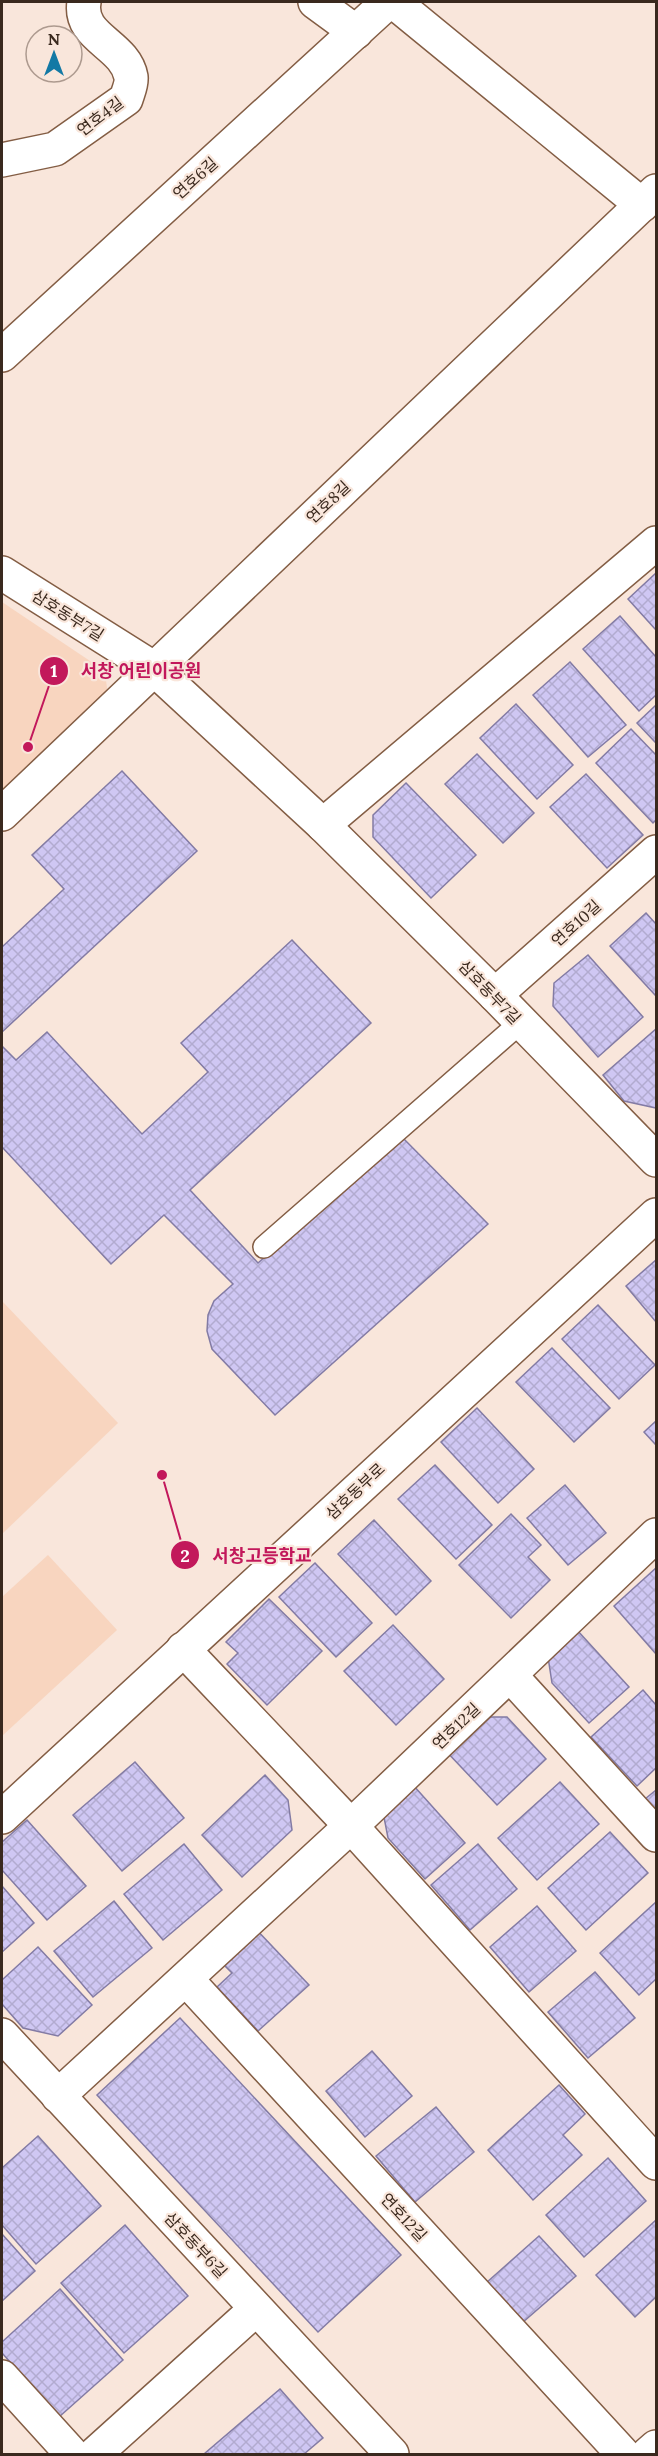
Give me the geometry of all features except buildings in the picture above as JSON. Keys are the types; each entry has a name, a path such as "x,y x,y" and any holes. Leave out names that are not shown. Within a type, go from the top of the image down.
{"street":[{"name":"연호4길","path":"2,160 55,149 126,99 132,79 126,62 88,27 82,12 84,2"},
{"path":"315,2 356,32"},
{"name":"연호6길","path":"7,342 388,2"},
{"path":"394,2 649,198"},
{"name":"연호8길","path":"2,814 649,198"},
{"path":"323,825 657,543"},
{"name":"삼호동부7길","path":"2,573 153,668 323,825 657,1160"},
{"name":"연호10길","path":"495,995 657,852"},
{"name":"삼호동부로","path":"2,1817 657,1215"},
{"name":"연호12길","path":"58,2096 351,1826 657,1535"},
{"path":"183,1649 351,1826 657,2163"},
{"path":"510,1675 657,1835"},
{"name":"연호12길","path":"186,1978 623,2454"},
{"name":"삼호동부6길","path":"2,2035 392,2454"},
{"path":"95,2454 256,2309"},
{"path":"2,2377 72,2454"},
{"path":"648,2454 657,2447"}],"lane":[{"path":"264,1247 520,1023"}],"shaded area":[{"path":"2,602 105,671 108,697 2,796"},
{"path":"2,1301 118,1423 2,1534"},
{"path":"48,1555 117,1630 2,1736 2,1597"}],"place":[{"name":"서창 어린이공원","path":"28,747"},
{"name":"서창고등학교","path":"162,1475"}]}
